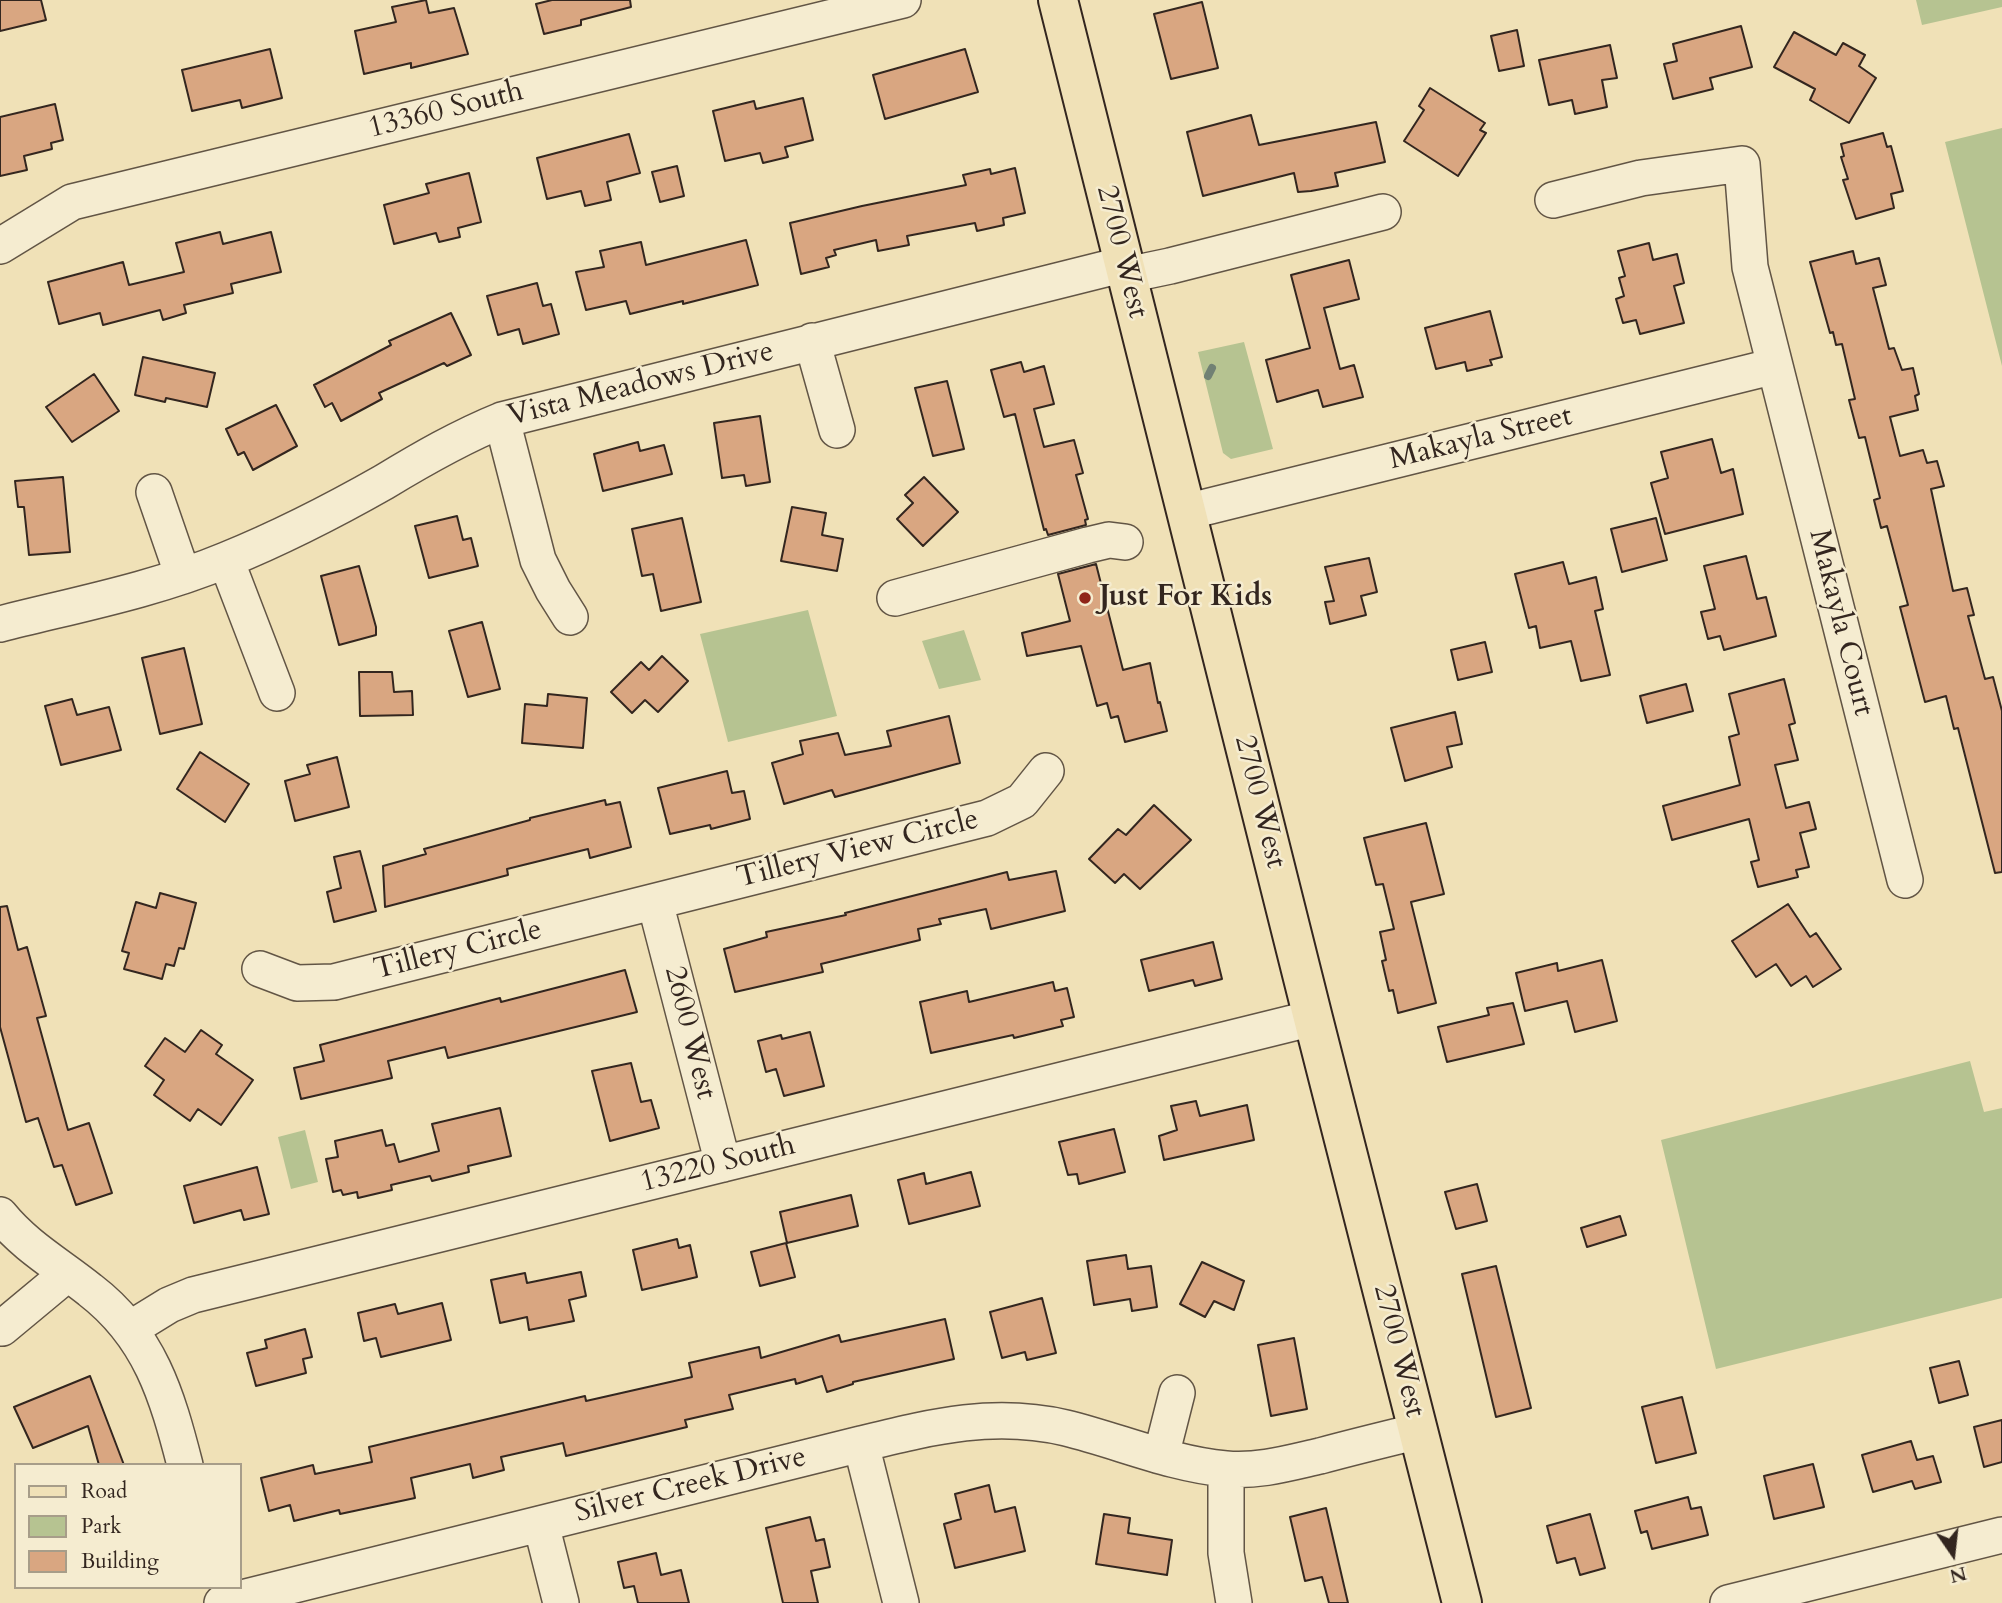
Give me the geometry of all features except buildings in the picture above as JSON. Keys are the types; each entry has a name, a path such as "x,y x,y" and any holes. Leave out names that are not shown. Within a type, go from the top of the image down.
{"main road":[{"name":"2700 West","path":"1058,0 1462,1603"}],"street":[{"name":"13360 South","path":"0,246 72,202 903,0"},
{"name":"Makayla Court","path":"1553,200 1641,178 1742,164 1750,267 1905,880"},
{"name":"Vista Meadows Drive","path":"0,624 183,576 226,560 299,527 453,442 502,420 812,341 1126,269 1170,267 1383,212"},
{"path":"812,341 837,430"},
{"name":"Makayla Street","path":"1186,512 1775,366"},
{"path":"502,420 538,560 570,617"},
{"path":"154,492 183,576"},
{"path":"895,598 1088,545 1109,540 1125,542"},
{"path":"226,560 277,693"},
{"name":"Tillery View Circle","path":"655,902 987,818 1022,801 1046,771"},
{"name":"Tillery Circle","path":"260,969 297,983 334,982 655,902"},
{"name":"2600 West","path":"655,902 723,1164"},
{"name":"13220 South","path":"131,1329 169,1305 193,1295 1313,1018"},
{"path":"0,1215 16,1234 91,1290 131,1329 145,1350 161,1384 184,1463"},
{"path":"2,1328 67,1274"},
{"path":"1161,1456 1177,1393"},
{"name":"Silver Creek Drive","path":"221,1603 958,1422 1013,1420 1066,1429 1161,1456 1226,1469 1252,1470 1419,1431"},
{"path":"861,1444 901,1603"},
{"path":"1226,1469 1226,1553 1234,1603"},
{"path":"541,1524 561,1603"},
{"path":"1728,1603 2002,1535"}],"green space":[{"path":"1916,0 2002,0 2002,7 1922,25"},
{"path":"2002,128 2002,366 1945,142"},
{"path":"1244,342 1273,449 1231,459 1223,453 1198,352"},
{"path":"808,610 837,716 728,742 700,634"},
{"path":"964,630 981,680 939,689 922,641"},
{"path":"1970,1061 1984,1112 2002,1108 2002,1298 1716,1369 1661,1140"},
{"path":"305,1130 318,1182 291,1189 278,1137"}],"waterway":[{"path":"1208,376 1212,368"}],"place":[{"name":"Just For Kids","path":"1085,598"}]}
